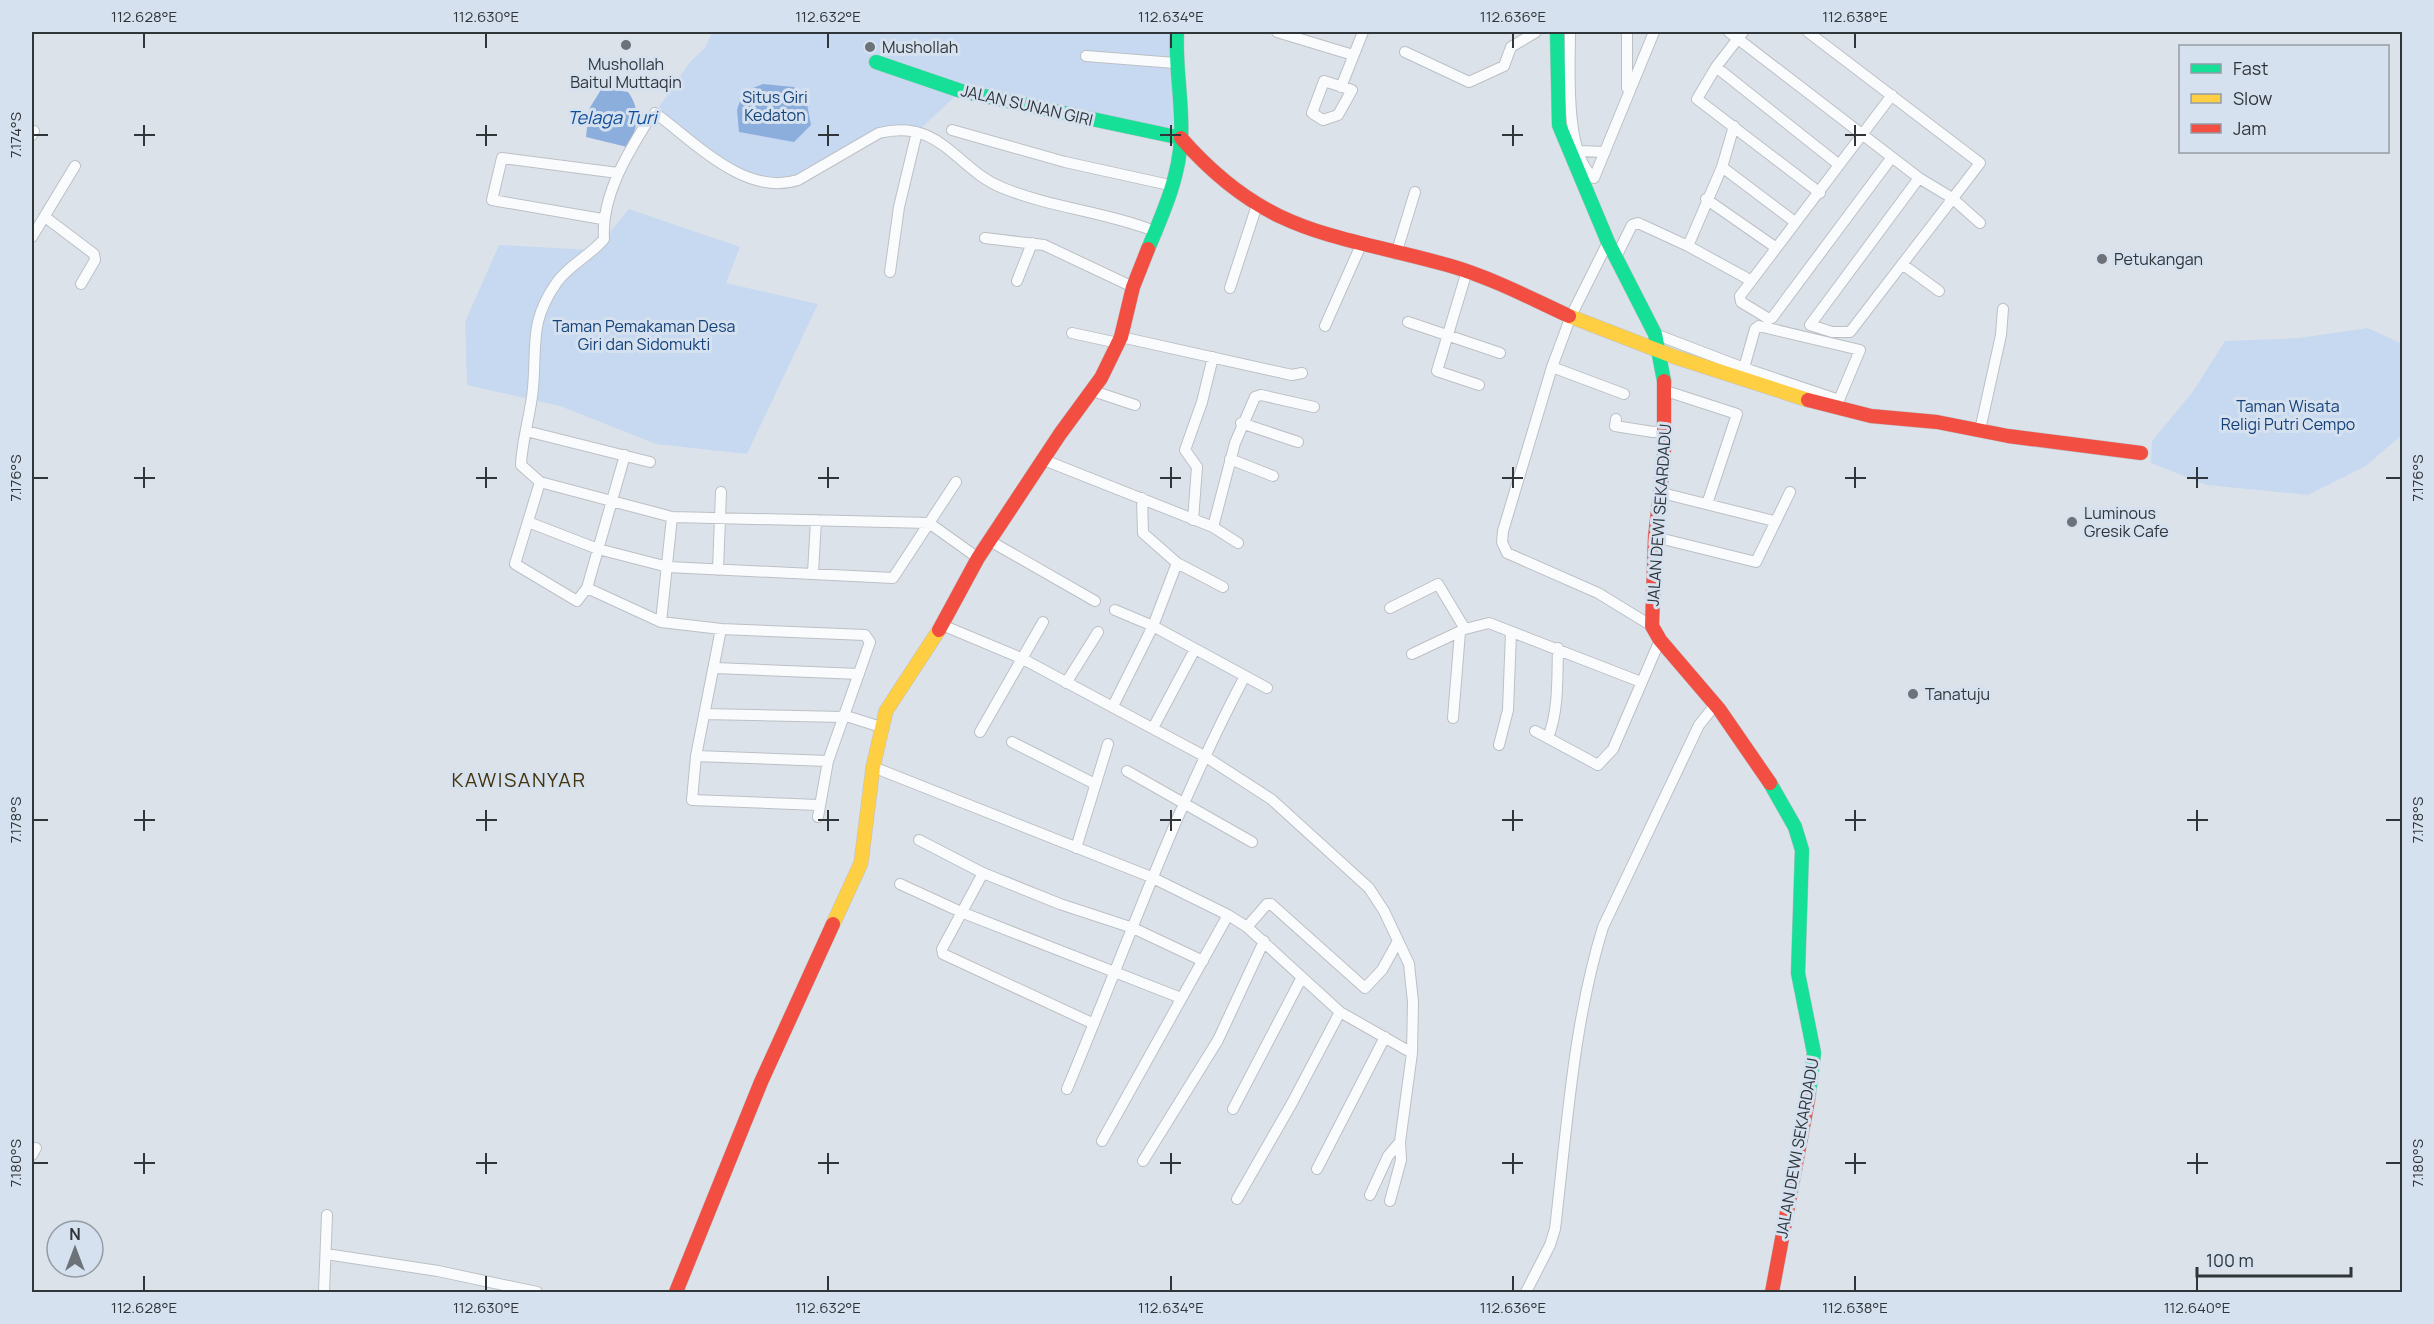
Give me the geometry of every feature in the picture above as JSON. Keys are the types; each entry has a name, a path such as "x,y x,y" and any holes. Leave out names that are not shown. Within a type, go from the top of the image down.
{"street":[{"path":"676,1293 761,1082 861,863 873,767 886,711 942,625 978,558 1093,391 1119,340 1133,287 1174,186 1181,138 1175,63 1177,32"},
{"path":"1276,32 1353,55"},
{"path":"1341,87 1363,32"},
{"path":"1405,52 1469,82 1504,66 1511,47 1536,32"},
{"name":"JALAN DEWI SEKARDADU","path":"1557,32 1559,126 1608,242 1655,334 1660,350 1666,391 1665,431 1662,493 1655,537 1652,626 1660,640 1716,704 1781,799 1795,827 1802,850 1798,973 1814,1053 1813,1071 1772,1293"},
{"path":"1570,32 1569,102 1572,131 1588,172 1594,178 1654,32"},
{"path":"1627,32 1627,94"},
{"path":"1808,32 1980,163 1850,332 1832,332 1809,324 1919,178"},
{"path":"1820,193 1697,99 1736,34 1919,178 1952,198 1980,223"},
{"path":"1086,56 1175,63"},
{"name":"JALAN SUNAN GIRI","path":"876,62 961,91 1181,138"},
{"path":"1716,67 1838,164"},
{"path":"1892,95 1838,164 1820,193 1750,280 1739,300 1769,319 1772,318 1892,157"},
{"path":"978,558 929,523 672,517 540,482 521,465 533,390 536,324 542,306 569,267 595,250 604,239 602,219 618,173 652,116 751,181 772,185 798,180 879,133 894,129 917,132 938,141 955,152 981,177 1003,188 1131,222 1157,232"},
{"path":"1688,246 1706,199 1722,167 1734,126"},
{"path":"952,130 1065,162 1174,186"},
{"path":"890,272 899,207 917,132"},
{"path":"1181,138 1200,162 1256,208 1295,226 1467,271 1571,316 1660,350 1851,411 2141,453"},
{"path":"1580,151 1605,152"},
{"path":"602,219 492,200 501,158 618,173"},
{"path":"32,237 75,166"},
{"path":"1722,167 1795,222"},
{"path":"1396,254 1416,192"},
{"path":"1706,199 1775,247"},
{"path":"1230,288 1256,208"},
{"path":"45,217 94,254 95,260 81,284"},
{"path":"1616,257 1634,223 1688,246 1750,280"},
{"path":"985,238 1044,245 1133,287"},
{"path":"1608,242 1571,316 1552,366 1511,500 1502,542 1507,553 1598,593 1652,626"},
{"path":"1017,281 1032,243"},
{"path":"1325,326 1361,245"},
{"path":"1902,264 1939,291"},
{"path":"1467,271 1437,371 1479,384"},
{"path":"1980,430 2001,335 2003,309"},
{"path":"1408,322 1500,353"},
{"path":"1655,334 1744,368 1839,400 1860,350 1759,326 1755,329 1744,368"},
{"path":"1072,333 1214,357 1292,375 1302,373"},
{"path":"1193,520 1197,467 1185,454 1185,450 1202,402 1214,357"},
{"path":"1552,366 1624,394"},
{"path":"1093,391 1135,405"},
{"path":"1666,391 1737,414 1707,504"},
{"path":"1213,526 1242,423 1257,395 1314,407"},
{"path":"1616,419 1615,426 1653,432 1665,431"},
{"path":"1242,423 1298,442"},
{"path":"526,431 650,462"},
{"path":"540,482 516,566 574,600 580,600 587,588 625,455"},
{"path":"1230,459 1273,476"},
{"path":"1044,460 1213,526 1238,543"},
{"path":"528,522 598,549 668,567 896,577 956,482"},
{"path":"718,570 721,492"},
{"path":"1655,537 1753,563 1758,559 1774,521 1790,492"},
{"path":"1662,493 1774,521"},
{"path":"1142,498 1143,533 1177,563 1223,587"},
{"path":"661,622 672,517"},
{"path":"813,573 816,520"},
{"path":"990,541 1095,601"},
{"path":"1113,706 1153,626 1177,563"},
{"path":"1390,608 1438,584 1463,630 1454,718"},
{"path":"587,588 661,622 721,629 863,634 870,642 828,761 818,805 818,817"},
{"path":"1115,610 1153,626 1194,651 1267,688"},
{"path":"980,732 1043,622"},
{"path":"1412,654 1463,630 1489,623 1641,682"},
{"path":"942,625 1021,658 1206,757 1271,799 1369,888 1384,911 1411,976 1412,1053 1400,1142 1401,1160 1390,1201"},
{"path":"721,629 696,756 692,801 818,805"},
{"path":"1066,683 1098,632"},
{"path":"1499,745 1508,710 1511,632"},
{"path":"1535,731 1598,765 1613,749 1660,640"},
{"path":"1548,738 1557,702 1558,648"},
{"path":"1153,728 1194,651"},
{"path":"714,668 859,674"},
{"path":"1067,1089 1116,972 1166,841 1185,804 1212,739 1245,676"},
{"path":"1526,1293 1550,1245 1555,1229 1567,1108 1593,958 1603,927 1699,724 1716,704"},
{"path":"704,714 843,716 881,727"},
{"path":"1012,742 1095,784"},
{"path":"1076,848 1108,744"},
{"path":"696,756 828,761"},
{"path":"873,767 1151,877 1228,915 1248,927 1340,1012 1412,1053"},
{"path":"1127,771 1252,842"},
{"path":"919,840 983,873 1060,904 1133,928 1203,961"},
{"path":"983,873 942,949 944,956 1094,1024"},
{"path":"900,884 961,912 1181,998"},
{"path":"1248,927 1267,904 1271,904 1365,987 1382,970 1398,941"},
{"path":"1102,1141 1228,915"},
{"path":"1143,1161 1218,1040 1264,941"},
{"path":"1233,1109 1302,977"},
{"path":"1237,1199 1292,1104 1340,1012"},
{"path":"1317,1169 1384,1037"},
{"path":"1370,1195 1388,1156 1400,1142"},
{"path":"324,1293 327,1215"},
{"path":"326,1254 438,1271 537,1293"}],"green space":[{"name":"Situs Giri Kedaton","path":"712,32 1173,32 1173,132 961,91 917,132 894,129 798,180 746,178 655,113 690,62 705,48"},
{"name":"Taman Pemakaman Desa Giri dan Sidomukti","path":"629,209 740,247 726,283 818,304 747,454 656,444 560,406 467,385 465,322 499,245 595,250"},
{"name":"Taman Wisata Religi Putri Cempo","path":"2368,328 2402,344 2402,435 2366,466 2308,495 2207,485 2151,463 2152,441 2194,390 2225,341 2299,338"}],"water":[{"path":"763,84 794,87 807,104 811,125 794,142 739,132 737,110 743,92"},
{"name":"Telaga Turi","path":"602,88 628,92 635,105 636,127 627,147 586,137 589,109"}],"traffic: fast":[{"path":"1148,249 1169,195 1180,153 1177,32"},
{"path":"1557,32 1559,125 1608,242 1655,334 1664,381"},
{"path":"876,62 961,91 1181,138"},
{"path":"1770,783 1795,827 1802,850 1798,973 1814,1053 1808,1100"}],"traffic: slow":[{"path":"1569,316 1675,357 1808,400"},
{"path":"833,924 861,863 873,767 886,711 939,630"}],"traffic: jam":[{"path":"1181,138 1213,171 1243,195 1274,213 1305,227 1337,237 1451,266 1481,276 1569,316"},
{"path":"939,630 978,558 1060,434 1101,378 1121,337 1133,287 1148,249"},
{"path":"1664,381 1664,458 1655,537 1652,626 1660,640 1719,709 1770,783"},
{"path":"1808,400 1871,416 1937,422 2008,436 2141,453"},
{"path":"676,1292 761,1082 833,924"},
{"path":"1772,1292 1808,1100"}],"place":[{"name":"Mushollah Baitul Muttaqin","path":"626,45"},
{"name":"Mushollah","path":"870,47"},
{"name":"Petukangan","path":"2102,259"},
{"name":"Luminous Gresik Cafe","path":"2072,522"},
{"name":"Tanatuju","path":"1913,694"}],"district":[{"name":"KAWISANYAR","path":"519,780"}]}
